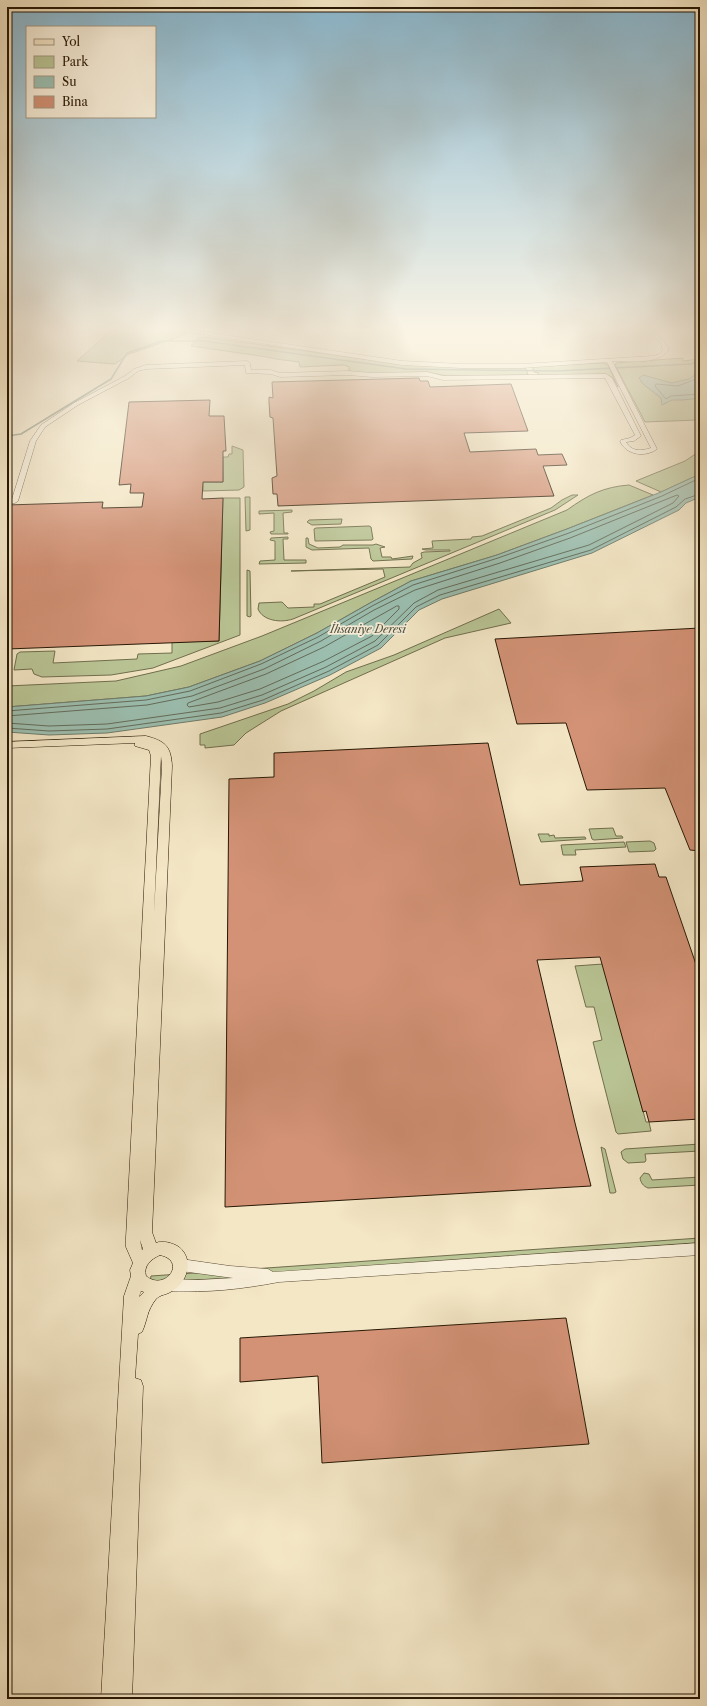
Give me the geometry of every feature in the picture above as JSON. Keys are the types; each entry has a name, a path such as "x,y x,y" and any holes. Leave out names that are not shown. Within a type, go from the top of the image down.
{"main road":[{"path":"7,745 146,739 159,742 166,752 167,766 145,1232 151,1251"},
{"path":"7,750 143,744 153,748 156,756 133,1247 145,1284 163,1286"},
{"path":"110,1699 132,1296 143,1257 151,1251 160,1248 172,1250 177,1254 181,1265 178,1276 163,1286 141,1306 137,1317 123,1699"}],"street":[{"path":"7,501 15,500 33,441 43,426 69,409"},
{"path":"624,409 638,436 632,440 623,441 625,445 628,449 634,452 652,450 653,447 634,409"},
{"path":"163,1286 217,1286 279,1276 700,1249"},
{"path":"181,1265 230,1272 279,1276"}],"green space":[{"path":"638,409 700,409 700,424 697,420 645,422"},
{"path":"232,446 243,450 244,487 239,490 203,491 203,483 200,482 223,482 223,457 228,457 229,454 232,454"},
{"path":"700,451 700,474 661,492 636,481 685,461"},
{"path":"629,485 653,495 497,555 411,581 317,633 260,661 189,687 146,696 7,707 7,686 116,681 181,666 262,636 567,510 582,500 603,490"},
{"path":"572,495 578,495 555,510 293,619 283,621 273,620 264,616 258,609 259,603 282,602 288,608 314,607 314,604 320,604 385,577 383,569 291,571 410,567 413,563 422,558 421,553 450,551 422,549 433,548 432,541 471,539 472,537 482,536 551,508"},
{"path":"245,497 250,497 250,530 246,531"},
{"path":"223,498 240,498 240,635 153,668 111,675 42,677 34,674 32,669 14,670 17,654 20,652 55,651 53,663 137,659 138,654 172,653 172,642 219,641"},
{"path":"292,510 292,512 283,513 284,533 288,534 271,534 270,532 274,531 274,513 259,514 259,511"},
{"path":"342,519 341,524 312,525 307,522 309,520"},
{"path":"371,527 372,540 315,541 314,529 316,528"},
{"path":"288,537 288,539 283,539 284,560 306,560 306,563 259,564 260,561 275,560 275,541 270,540 271,538"},
{"path":"306,538 308,538 309,544 318,548 340,547 343,545 376,544 385,547 380,548 382,557 391,557 392,559 413,556 412,559 373,561 371,559 369,548 312,550 306,547"},
{"path":"247,570 250,571 250,617 247,616"},
{"path":"499,609 511,623 445,638 281,711 246,733 234,745 205,748 205,745 200,745 200,734 288,704 346,672 394,655"},
{"path":"613,828 616,836 622,836 623,838 594,840 592,839 589,829"},
{"path":"538,834 549,834 549,836 554,835 555,838 585,837 586,839 541,842"},
{"path":"650,841 654,843 656,849 654,851 629,852 626,842"},
{"path":"624,842 626,847 575,850 576,855 563,855 561,845"},
{"path":"603,964 646,1122 649,1122 651,1131 618,1134 616,1132 593,1042 602,1040 594,1007 586,1007 575,966"},
{"path":"700,1144 700,1151 645,1154 645,1162 628,1163 623,1159 621,1152 625,1149"},
{"path":"601,1147 605,1149 616,1192 614,1193 610,1193"},
{"path":"644,1173 649,1174 652,1180 700,1177 700,1185 648,1188 640,1180"},
{"path":"700,1238 700,1250 279,1276 150,1282 151,1276"}],"water":[{"name":"İhsaniye Deresi","path":"700,474 700,497 686,503 679,510 592,553 442,599 419,610 381,648 330,675 265,703 222,717 107,733 49,735 7,732 7,707 146,696 189,687 260,661 317,633 411,581 497,555 661,492"}],"building":[{"path":"128,409 209,409 209,416 224,416 226,451 223,451 223,482 203,482 202,499 223,498 219,641 7,649 7,505 103,502 102,508 142,507 144,493 130,493 131,484 119,485"},
{"path":"269,409 520,409 528,431 464,433 470,452 536,449 538,455 562,454 567,465 543,466 554,496 278,506 277,494 273,494 272,478 277,476 273,418 270,417"},
{"path":"700,628 700,851 690,850 665,788 587,790 566,723 517,724 495,639"},
{"path":"488,743 520,885 583,881 580,867 655,864 659,877 666,877 700,976 700,1119 649,1122 646,1111 643,1112 600,957 537,960 591,1186 225,1207 229,779 274,777 274,753"},
{"path":"566,1318 589,1444 322,1463 318,1376 240,1382 240,1338"}],"waterway":[{"path":"7,436 21,434 63,409"}]}
